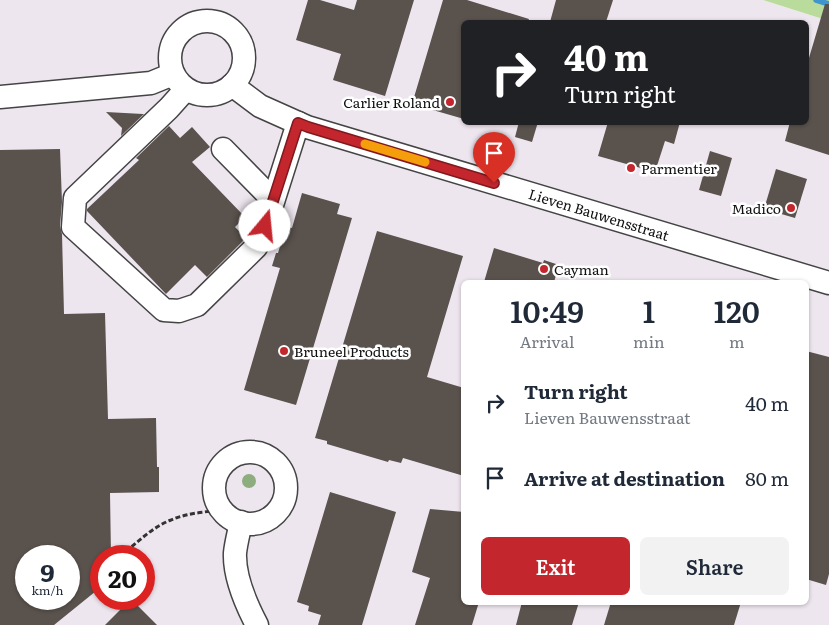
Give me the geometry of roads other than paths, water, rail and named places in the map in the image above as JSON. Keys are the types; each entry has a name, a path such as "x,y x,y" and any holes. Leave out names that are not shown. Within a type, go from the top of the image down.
{"street":[{"path":"206,21 220,23 232,30 244,52 244,64 240,76 232,85 222,92 210,95 197,94 180,81 170,63 170,52 174,41 182,31 193,24 206,21"},
{"path":"0,97 180,81"},
{"path":"180,81 169,108 75,198 73,227 164,310 179,311 197,305 256,247 265,226 298,123"},
{"name":"Lieven Bauwensstraat","path":"232,85 260,106 308,127 829,283"},
{"path":"223,149 273,200"},
{"path":"250,452 261,453 271,458 279,466 285,481 285,497 281,507 273,516 253,524 241,522 234,520 222,510 215,495 216,475 229,458 250,452"},
{"path":"241,522 235,554 239,580 257,625"}],"waterway":[{"path":"816,0 829,4"}],"place":[{"name":"Carlier Roland","path":"450,102"},
{"name":"Parmentier","path":"631,168"},
{"name":"Madico","path":"791,208"},
{"name":"Cayman","path":"544,269"},
{"name":"Bruneel Products","path":"284,351"}]}
